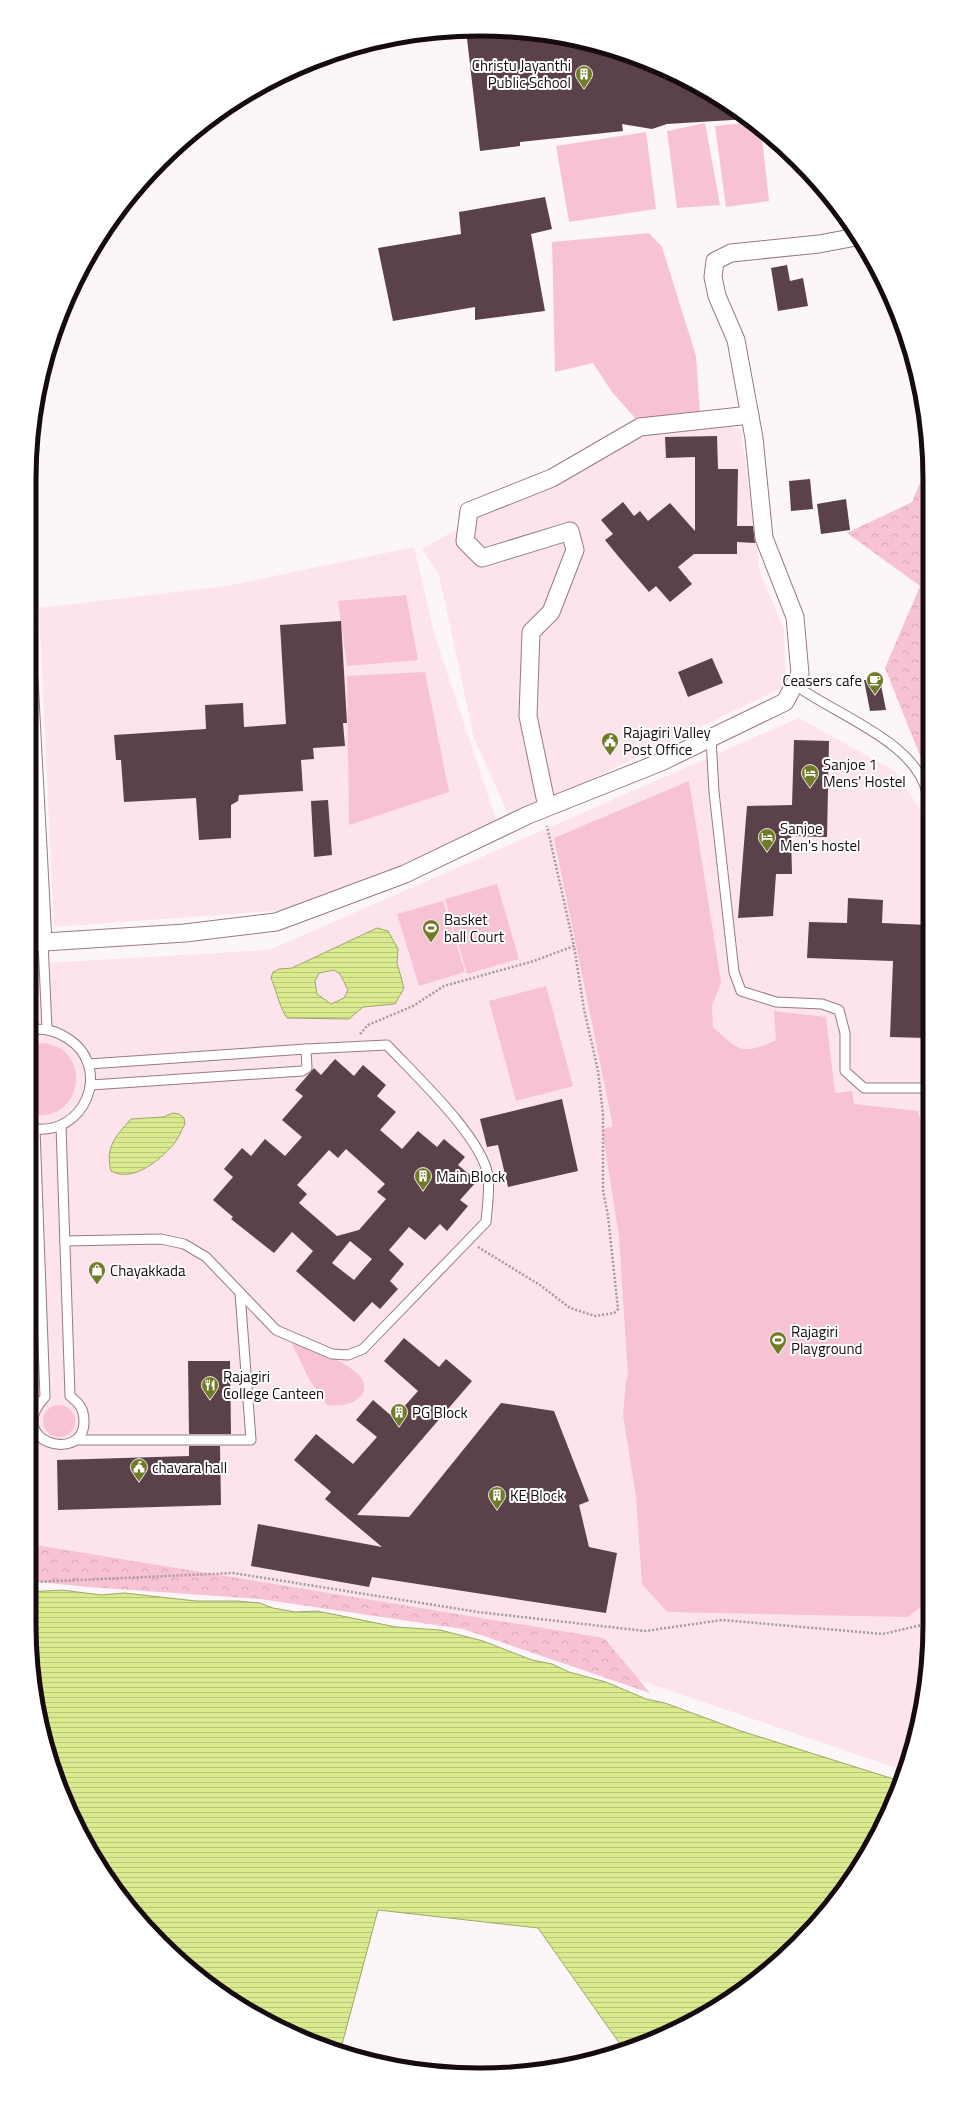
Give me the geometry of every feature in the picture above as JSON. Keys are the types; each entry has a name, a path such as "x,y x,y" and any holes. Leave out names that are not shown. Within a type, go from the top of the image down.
{"street":[{"path":"36,943 185,933 276,922 405,874 547,815 785,702 800,674 795,617 764,538 754,438 750,414 736,340 717,296 713,278 715,261 731,253 819,244 852,239"},
{"path":"547,815 528,716 531,632 550,612 575,550 570,530 482,558 466,541 469,511 552,478 640,427 750,414"}],"lane":[{"path":"794,684 900,752 922,776 923,779"},
{"path":"711,738 714,792 734,972 741,991 776,1002 822,1004 839,1010 845,1033 845,1071 864,1088 920,1088"},
{"path":"36,943 47,1029"},
{"path":"36,1030 47,1029 57,1032 76,1043 89,1064 91,1085 84,1106 61,1126 47,1130 36,1129"},
{"path":"65,1241 161,1239 184,1244 206,1257 276,1330 332,1354 348,1355 363,1349 486,1222 488,1176 478,1151 462,1126 387,1045 89,1064"},
{"path":"91,1085 302,1071 307,1068 306,1049"},
{"path":"61,1126 70,1396 80,1405 84,1412 84,1427 76,1440"},
{"path":"36,1211 45,1397 36,1406"},
{"path":"36,1434 47,1444 62,1446 76,1440 250,1440 240,1292"}],"path":[{"path":"468,1240 540,1284 570,1308 595,1316 614,1313 618,1309 608,1216 603,1190 603,1114 598,1070 584,1009 574,946 547,815"},
{"path":"360,1046 360,1033 368,1025 413,1006 444,986 534,961 574,946"},
{"path":"36,1582 129,1579 233,1573 478,1612 645,1631 722,1620 883,1634 923,1624"}],"shaded area":[{"path":"710,423 741,429 760,573 784,629 786,686 510,818 474,738 439,575 422,549 636,427"},
{"path":"414,547 435,637 499,829 313,908 54,927 39,608 227,586"},
{"path":"799,718 895,771 923,814 923,1624 919,1682 909,1734 898,1769 449,1615 36,1568 36,964 269,950"},
{"path":"377,928 388,931 398,949 397,963 404,988 395,1004 363,1007 349,1019 287,1018 280,1004 271,978 273,972 279,969 292,968","holes":["334,970 340,974 348,990 344,998 331,1004 317,994 315,981 319,973"]},
{"path":"173,1113 179,1114 184,1118 185,1124 173,1145 160,1158 136,1172 119,1174 111,1171 109,1163 110,1149 120,1131 131,1119 163,1117"},
{"path":"62,1590 101,1595 124,1593 196,1601 237,1601 260,1603 273,1608 295,1612 317,1611 396,1627 440,1630 483,1641 532,1660 552,1664 569,1672 606,1682 646,1699 665,1703 741,1731 894,1779 877,1821 864,1846 848,1871 813,1917 772,1958 749,1976 701,2009 676,2022 620,2045 538,1928 378,1910 342,2046 310,2034 258,2009 210,1976 187,1958 146,1917 111,1871 95,1846 82,1821 70,1794 51,1739 40,1682 37,1654 36,1592"}],"green space":[{"path":"705,123 720,205 677,208 667,131"},
{"path":"742,123 762,138 769,201 726,207 715,126"},
{"path":"646,132 656,209 569,222 556,146"},
{"path":"649,233 662,247 696,356 700,413 636,419 612,392 593,363 555,372 552,242"},
{"path":"923,476 923,763 885,668 920,586 847,533 912,502"},
{"path":"406,595 418,660 347,666 338,601"},
{"path":"425,672 449,792 349,825 347,676"},
{"name":"Rajagiri Playground","path":"689,781 721,982 712,1006 713,1027 736,1046 748,1049 776,1040 774,1011 826,1017 835,1093 852,1091 854,1104 918,1111 923,1130 923,1605 908,1617 667,1612 642,1584 636,1496 623,1415 626,1380 628,1376 619,1236 602,1129 612,1127 612,1121 554,838"},
{"path":"497,884 519,959 467,974 445,899"},
{"name":"Basket ball Court","path":"443,901 465,972 419,986 397,914"},
{"path":"546,986 573,1086 516,1101 489,1001"},
{"path":"46,1043 63,1050 70,1058 75,1068 75,1089 71,1098 64,1106 55,1112 44,1115 36,1114 36,1044"},
{"path":"290,1340 325,1354 352,1369 361,1378 365,1387 361,1396 349,1404 327,1405 309,1379"},
{"path":"56,1405 62,1405 71,1409 75,1421 71,1433 62,1437 56,1437 47,1433 43,1424 43,1418 47,1409"},
{"path":"36,1545 604,1638 650,1693 463,1629 260,1599 88,1587 36,1582"}],"building":[{"name":"Christu Jayanthi Public School","path":"467,36 509,37 537,40 594,51 649,70 676,82 701,95 738,120 667,124 652,129 622,124 623,131 520,142 520,146 480,151"},
{"path":"545,197 552,229 531,234 545,311 475,320 475,307 393,321 378,248 461,234 459,212"},
{"path":"787,265 790,281 803,278 808,306 778,311 771,268"},
{"path":"717,436 718,469 738,469 737,526 753,526 755,543 737,542 737,554 694,554 678,567 692,584 670,602 656,586 649,592 618,556 605,540 613,534 601,520 623,502 634,516 640,511 648,521 670,503 695,531 695,457 666,458 665,437"},
{"path":"810,479 813,509 791,511 789,481"},
{"path":"846,499 850,530 821,534 817,504"},
{"path":"341,621 347,723 343,723 345,746 313,748 314,759 301,760 303,791 239,795 238,801 231,805 231,838 199,840 196,798 124,802 121,760 116,760 114,735 206,729 205,705 243,703 244,727 286,724 280,625"},
{"path":"712,658 723,683 688,697 678,672"},
{"name":"Ceasers cafe","path":"864,680 880,680 886,710 870,711"},
{"path":"794,740 829,741 827,837 791,836 792,874 776,874 773,916 738,918 747,806 792,805"},
{"path":"328,800 332,855 314,857 311,801"},
{"path":"848,898 883,900 882,923 923,925 923,1038 890,1037 893,961 807,958 809,922 847,923"},
{"name":"Main Block","path":"335,1059 354,1076 363,1065 386,1085 377,1096 396,1112 380,1130 402,1149 418,1131 437,1147 444,1139 465,1157 458,1165 477,1181 460,1200 468,1206 447,1231 440,1224 425,1240 409,1227 389,1250 404,1264 390,1281 398,1289 380,1309 372,1302 354,1322 296,1271 313,1251 292,1232 274,1253 231,1219 233,1217 213,1200 233,1177 224,1169 242,1148 251,1156 265,1139 285,1156 302,1137 282,1120 303,1096 295,1090 314,1068 321,1075","holes":["346,1149 385,1184 377,1192 386,1199 359,1230 337,1236 299,1203 307,1194 297,1185 329,1150 338,1158","350,1241 372,1259 354,1280 332,1263"]},
{"path":"562,1099 578,1171 508,1187 498,1145 487,1147 480,1119"},
{"name":"KE Block","path":"404,1338 439,1367 446,1359 472,1381 357,1515 409,1517 501,1403 554,1411 589,1501 579,1505 589,1547 617,1553 606,1613 372,1577 369,1587 251,1566 258,1524 382,1547 325,1499 331,1492 294,1460 316,1434 353,1464 377,1437 356,1420 373,1400 394,1418 418,1391 384,1361"},
{"name":"Rajagiri College Canteen","path":"188,1361 230,1361 231,1434 189,1434"},
{"name":"chavara hall","path":"189,1446 220,1446 221,1505 58,1510 57,1460 189,1456"}],"place":[{"name":"Christu Jayanthi Public School","path":"584,89"},
{"name":"Ceasers cafe","path":"875,695"},
{"name":"Rajagiri Valley Post Office","path":"610,756"},
{"name":"Sanjoe 1 Mens' Hostel","path":"810,788"},
{"name":"Sanjoe Men's hostel","path":"767,852"},
{"name":"Basket ball Court","path":"431,943"},
{"name":"Main Block","path":"423,1191"},
{"name":"Chayakkada","path":"97,1285"},
{"name":"Rajagiri Playground","path":"778,1355"},
{"name":"Rajagiri College Canteen","path":"210,1400"},
{"name":"PG Block","path":"399,1427"},
{"name":"chavara hall","path":"139,1482"},
{"name":"KE Block","path":"497,1510"}]}
